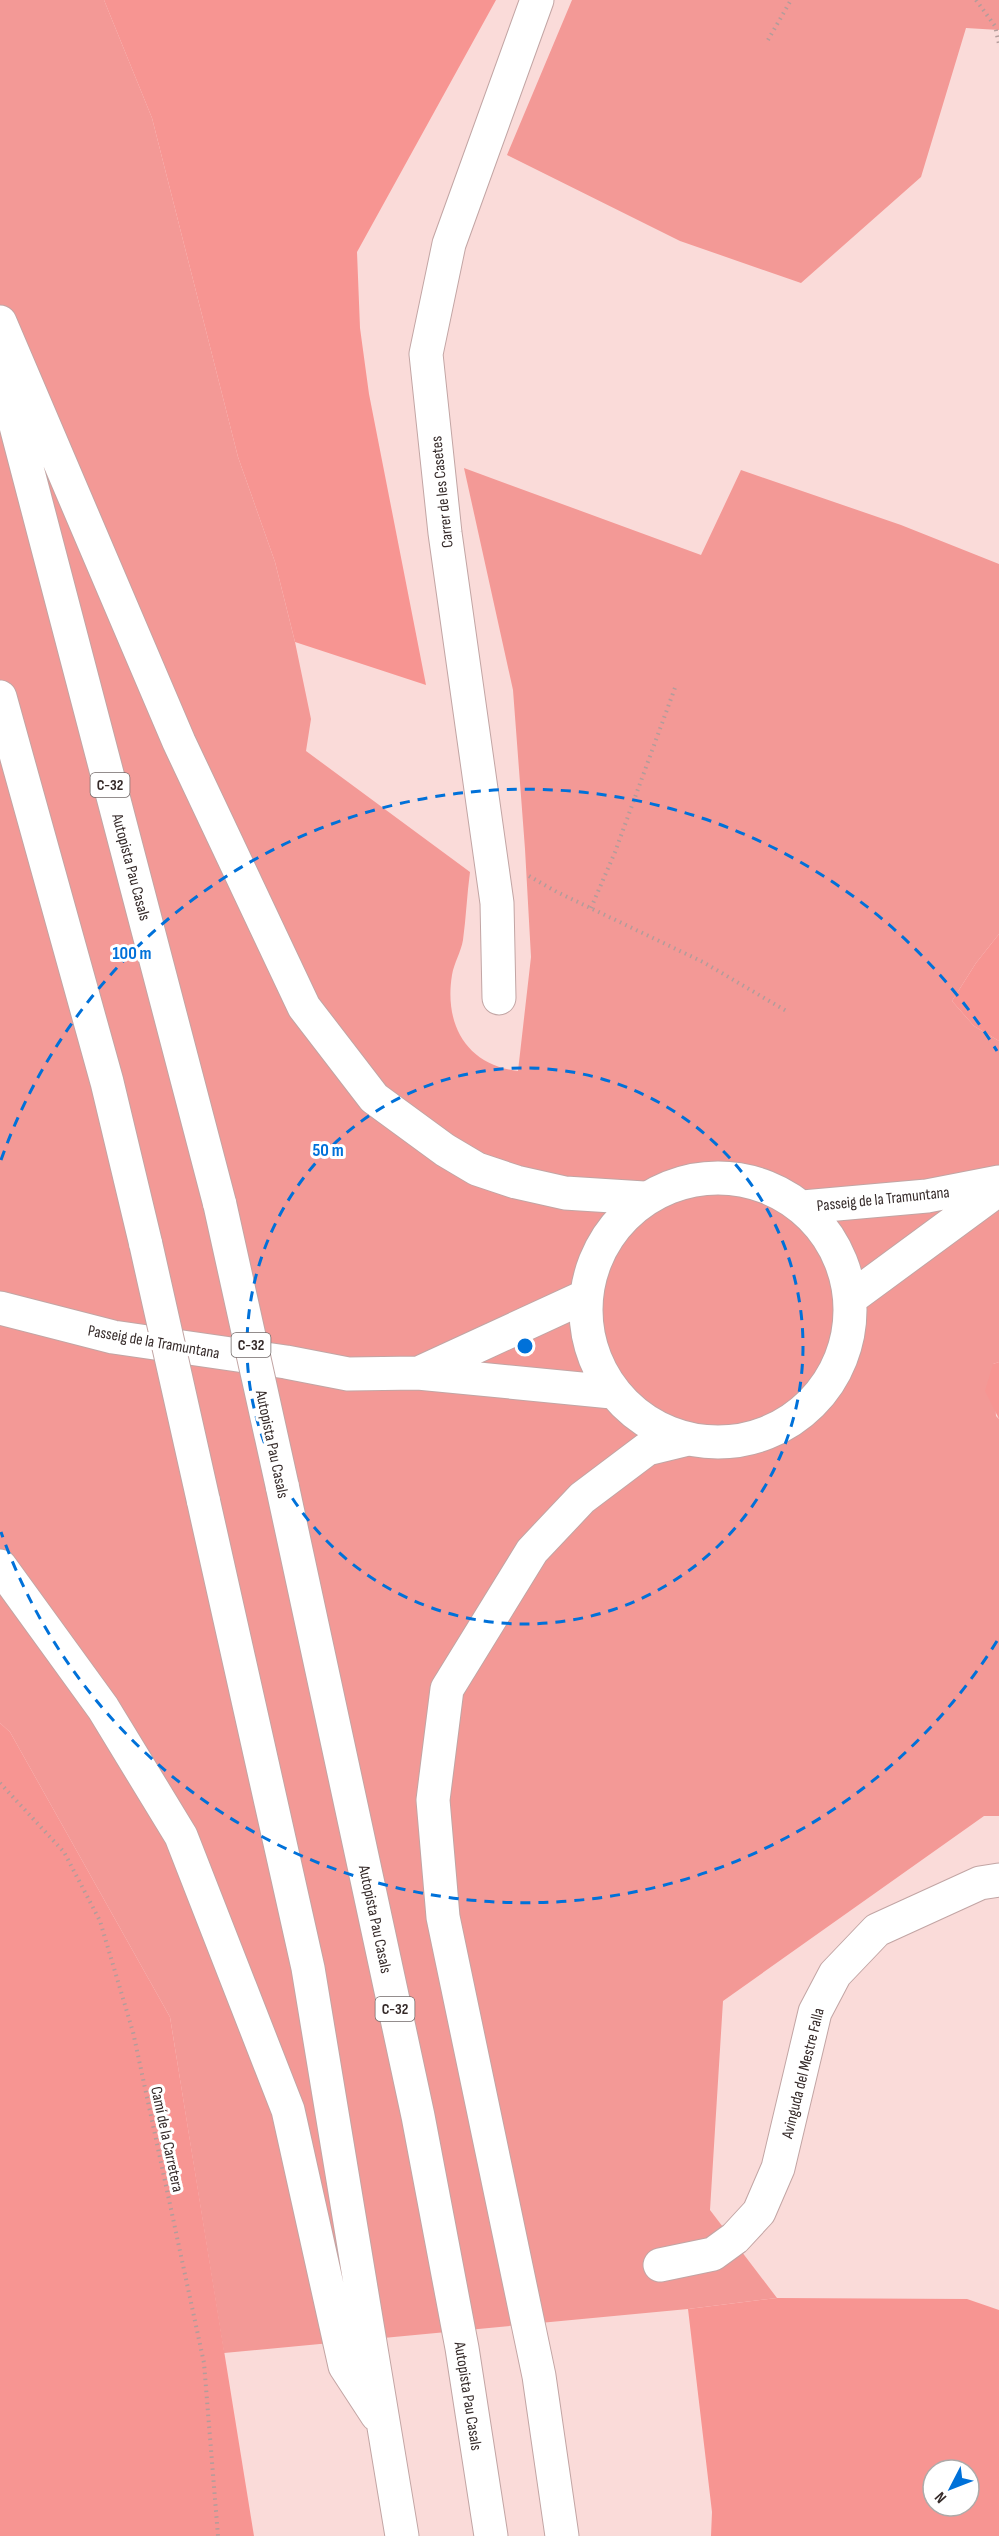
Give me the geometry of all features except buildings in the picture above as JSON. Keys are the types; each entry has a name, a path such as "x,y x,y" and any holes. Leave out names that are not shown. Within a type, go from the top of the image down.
{"main road":[{"name":"Carrer de les Casetes","path":"499,998 496,903 445,533 426,354 449,244 537,0"},
{"path":"0,322 179,742 304,1007 374,1098 445,1150 477,1169 516,1182 565,1193 644,1198"},
{"name":"Autopista Pau Casals","path":"0,365 220,1205 418,2116 462,2348 491,2536"},
{"path":"0,697 107,1082 146,1245 308,1968 402,2536"},
{"path":"562,2536 539,2376 443,1917 433,1800 447,1689 532,1551 582,1498 647,1449 684,1440 735,1443 745,1440 784,1427 823,1395 846,1349 851,1298 836,1247 803,1207 753,1181 696,1178 644,1198 603,1240 584,1297 589,1347 612,1392 644,1422 684,1440"},
{"name":"Passeig de la Tramuntana","path":"803,1207 927,1196 999,1182"},
{"name":"Passeig de la Tramuntana","path":"851,1298 999,1189"},
{"name":"Passeig de la Tramuntana","path":"418,1373 584,1297"},
{"name":"Passeig de la Tramuntana","path":"0,1308 113,1337 286,1362 348,1374 418,1373 612,1392"},
{"path":"0,1566 104,1708 181,1836 288,2110 345,2366 384,2427"},
{"name":"Avinguda del Mestre Falla","path":"660,2265 713,2254 735,2238 759,2212 778,2168 815,2012 835,1974 877,1930 980,1883 999,1880"}],"path":[{"path":"768,40 791,0"},
{"path":"976,0 995,26 999,44"},
{"path":"591,908 615,852 676,685"},
{"path":"490,853 557,892 704,962 788,1012"},
{"name":"Camí de la Carretera","path":"0,1783 64,1852 100,1921 133,2032 204,2364 218,2536"}],"shaded area":[{"path":"0,0 104,0 152,118 238,457 275,562 311,719 306,751 470,872 463,940 454,966 450,993 452,1010 462,1039 472,1051 485,1060 500,1067 518,1071 531,957 513,690 464,468 701,555 741,470 901,525 999,564 999,934 976,963 952,1001 974,1026 999,1041 999,1362 993,1364 996,1416 999,1419 999,1816 984,1816 723,2001 710,2210 777,2298 688,2309 224,2353 170,2017 10,1732 0,1723"},
{"path":"104,0 496,0 357,252 360,328 369,394 426,685 295,642 275,562 238,457 152,118"},
{"path":"572,0 999,0 999,30 966,28 921,177 801,283 680,241 507,155"},
{"path":"999,934 999,1041 974,1026 952,1001 976,963"},
{"path":"999,1362 999,1419 985,1391 993,1364"},
{"path":"0,1723 10,1732 170,2017 254,2536 0,2536"},
{"path":"777,2298 967,2299 999,2310 999,2536 711,2536 712,2512 688,2309"}]}
